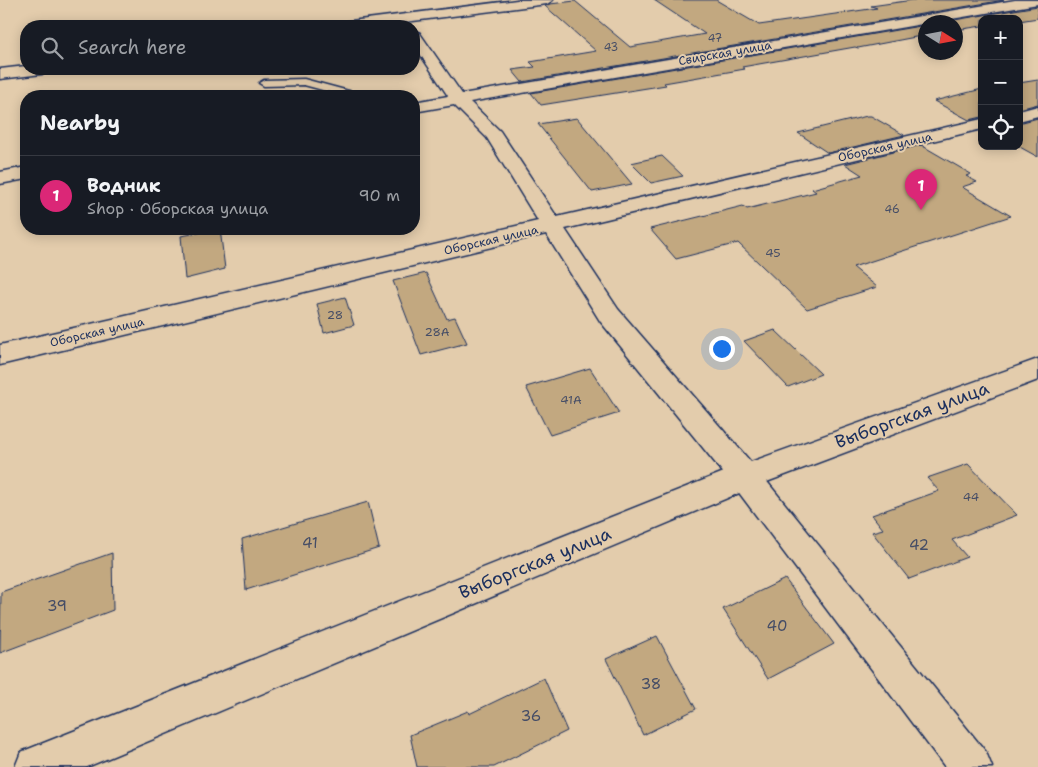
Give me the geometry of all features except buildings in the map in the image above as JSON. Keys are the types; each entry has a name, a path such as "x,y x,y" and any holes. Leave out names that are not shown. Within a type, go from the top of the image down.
{"street":[{"path":"420,24 547,0"},
{"name":"Свирская улица","path":"420,106 460,101 907,21 1037,0"},
{"path":"388,8 399,20"},
{"path":"420,47 460,101 494,135 609,315 745,477 971,767"},
{"path":"0,74 20,72"},
{"path":"1023,115 1038,111"},
{"name":"Оборская улица","path":"0,355 978,125"},
{"path":"0,178 20,174"},
{"name":"Выборгская улица","path":"36,767 745,477 1038,369"}],"lane":[{"path":"264,84 304,82 334,90"}],"place":[{"name":"Водник","path":"921,210"}]}
